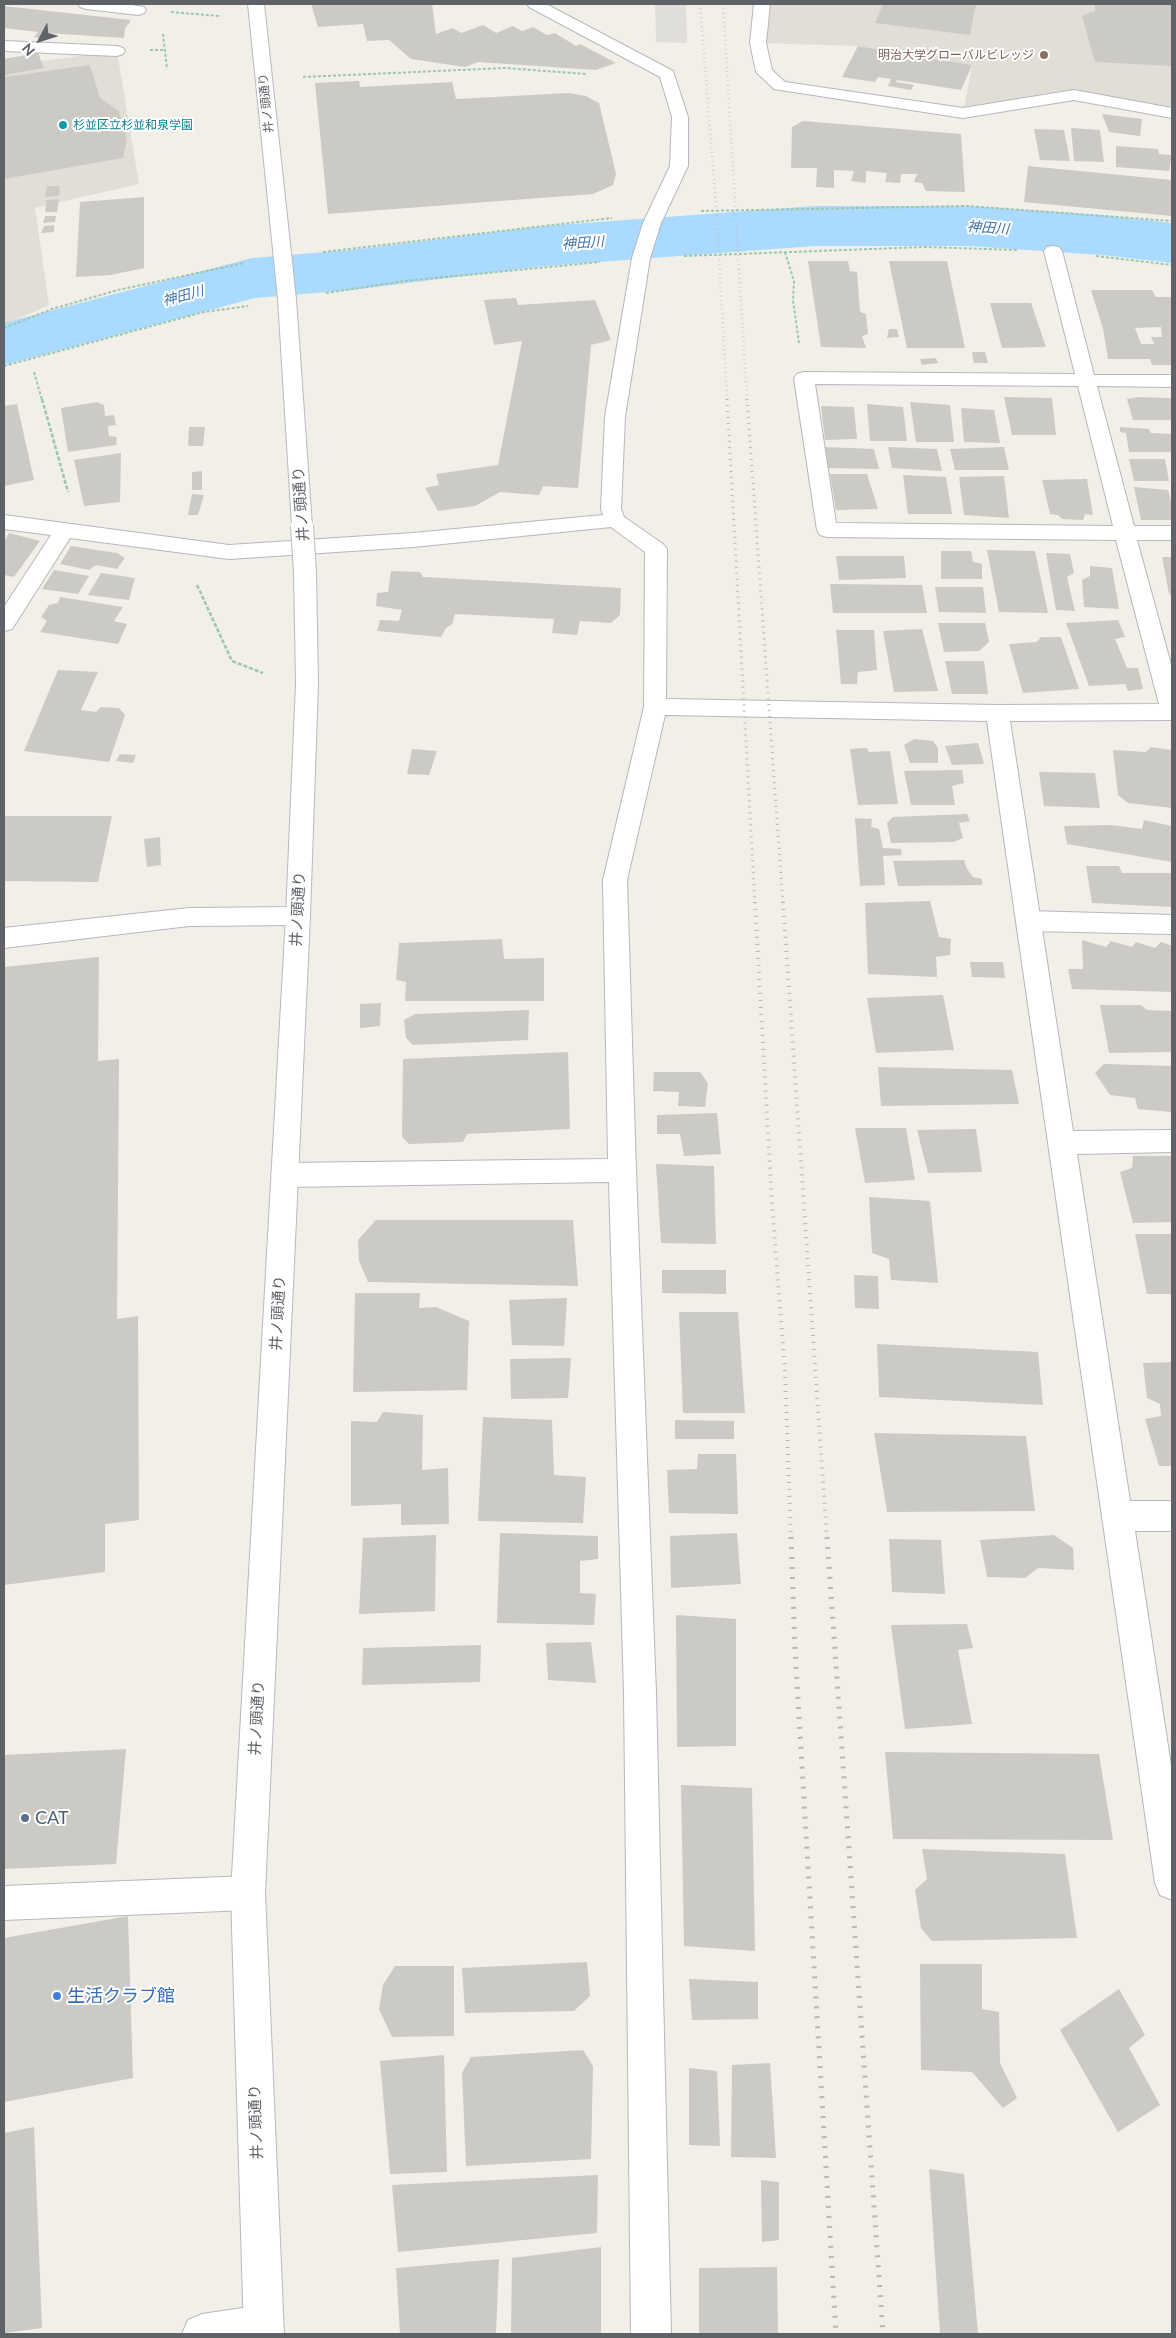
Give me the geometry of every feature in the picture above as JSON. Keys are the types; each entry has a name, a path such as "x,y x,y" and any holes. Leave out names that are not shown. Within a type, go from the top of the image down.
{"street":[{"path":"86,4 138,10"},
{"name":"井ノ頭通り","path":"256,4 286,293 305,573 307,683 298,916 248,1893 263,2329"},
{"path":"535,4 667,74 680,117 679,166 652,224 642,252 616,417 611,509 616,520 656,550 655,707 615,880 622,1170 640,1702 651,2334"},
{"path":"762,4 758,43 764,72 780,86 865,97 963,113 1074,95 1172,113"},
{"path":"4,46 117,51"},
{"path":"655,707 997,713 1172,711 1085,381 1053,251"},
{"path":"1172,381 804,378 827,530 1172,534"},
{"path":"4,522 229,552 413,540 616,520"},
{"path":"4,624 55,529"},
{"path":"997,713 1172,1883"},
{"path":"4,938 189,917 298,916"},
{"path":"1028,921 1172,925"},
{"path":"1061,1143 1172,1141"},
{"path":"285,1175 622,1170"},
{"path":"1117,1516 1172,1516"},
{"path":"4,1903 248,1893"},
{"path":"202,2334 263,2329"}],"path":[{"path":"138,10 222,17"},
{"path":"302,77 505,68 592,75"},
{"path":"707,210 967,206 1172,221"},
{"path":"318,252 619,218"},
{"path":"710,255 924,247 1053,251 1172,265"},
{"path":"785,252 794,281 794,300 804,378"},
{"path":"4,328 52,309 118,290 252,261"},
{"path":"323,294 405,281 604,262"},
{"path":"4,366 204,312 250,305"},
{"path":"34,372 69,494 55,529"},
{"path":"188,548 189,568 232,661 262,674"}],"shaded area":[{"path":"655,4 686,4 687,43 656,42"},
{"name":"明治大学グローバルビレッジ","path":"762,4 1172,4 1172,113 1074,95 963,113 972,65 858,46 758,43"},
{"path":"117,51 139,184 35,208 49,305 4,325 4,66"}],"building":[{"path":"311,4 432,4 436,34 453,28 461,33 483,25 496,33 513,26 522,31 533,27 547,35 555,33 576,46 580,44 616,63 596,70 478,62 465,67 411,59 389,40 367,41 363,24 318,27"},
{"name":"明治大学グローバルビレッジ","path":"883,4 976,4 970,35 875,23"},
{"path":"1095,4 1172,4 1172,66 1095,62 1082,16 1095,11"},
{"path":"4,6 131,20 125,29 124,38 47,33 42,39 34,37 38,32 4,28"},
{"path":"858,46 972,65 961,90 897,80 896,82 914,85 911,90 888,86 891,79 878,77 875,82 842,77"},
{"path":"38,53 44,68 4,75 4,59"},
{"name":"杉並区立杉並和泉学園","path":"90,65 100,98 119,111 127,139 123,158 4,179 4,77"},
{"path":"359,81 360,87 452,82 456,99 569,93 586,96 599,103 616,174 613,185 593,194 328,214 315,83"},
{"path":"1102,114 1142,119 1140,136 1109,132"},
{"path":"803,121 961,134 965,192 926,191 922,183 914,182 917,174 901,174 900,183 885,182 887,173 866,171 866,183 851,181 854,171 834,170 834,188 816,187 817,168 791,168 792,127"},
{"path":"1071,128 1100,130 1104,162 1074,161"},
{"path":"1034,129 1064,130 1070,161 1040,160"},
{"path":"1116,146 1158,149 1159,154 1172,155 1169,171 1116,167"},
{"path":"1028,166 1172,180 1172,216 1024,202"},
{"path":"47,186 60,186 59,196 45,197"},
{"path":"144,197 144,268 111,275 76,277 80,202"},
{"path":"59,199 57,212 45,212 47,200"},
{"path":"45,216 56,216 55,222 43,223"},
{"path":"54,225 54,232 41,233 44,226"},
{"path":"808,261 848,261 850,271 857,272 860,312 866,314 868,334 862,336 866,348 821,347"},
{"path":"889,261 947,261 965,348 907,348"},
{"path":"1091,290 1152,290 1156,297 1172,297 1172,365 1152,365 1150,359 1108,359 1103,329","holes":["1161,327 1162,337 1151,337 1154,344 1141,344 1135,328"]},
{"path":"516,298 518,305 595,300 611,340 591,345 578,488 543,486 539,495 500,492 475,506 438,511 425,488 439,485 436,474 498,465 522,341 494,345 484,300"},
{"path":"990,303 1031,303 1046,347 1002,348"},
{"path":"889,329 897,329 899,337 887,338"},
{"path":"972,352 985,352 988,363 974,363"},
{"path":"936,358 938,363 922,365 920,359"},
{"path":"1004,397 1052,398 1056,435 1012,435"},
{"path":"1138,397 1172,398 1172,420 1133,420 1127,399"},
{"path":"97,402 104,405 105,416 114,415 116,425 108,426 109,436 117,437 116,445 68,452 61,408"},
{"path":"910,402 950,405 954,442 916,442"},
{"path":"17,404 34,480 4,486 4,406"},
{"path":"867,404 903,407 907,441 870,441"},
{"path":"821,406 854,407 857,439 825,440"},
{"path":"961,408 994,410 1000,443 964,442"},
{"path":"189,427 205,427 203,446 188,446"},
{"path":"1120,427 1149,429 1151,433 1172,434 1172,452 1129,452 1126,433 1120,432"},
{"path":"825,447 874,449 879,469 827,468"},
{"path":"888,447 937,449 942,471 892,468"},
{"path":"1004,447 1009,470 955,470 950,449"},
{"path":"121,453 120,502 84,506 74,460"},
{"path":"1129,459 1165,459 1169,481 1134,481"},
{"path":"202,471 202,490 192,490 192,472"},
{"path":"830,474 867,474 878,509 836,510"},
{"path":"903,475 946,477 952,514 908,514"},
{"path":"1004,476 1009,518 964,515 959,477"},
{"path":"1087,479 1093,515 1085,514 1083,520 1062,519 1058,515 1050,514 1042,480"},
{"path":"1134,487 1168,490 1172,505 1172,520 1141,520"},
{"path":"192,494 204,495 198,515 188,515"},
{"path":"9,533 40,541 14,577 4,575 4,541"},
{"path":"71,546 117,553 125,558 117,569 96,565 89,570 60,564"},
{"path":"987,550 1035,551 1048,613 999,612"},
{"path":"941,551 971,551 973,562 982,564 982,579 941,579"},
{"path":"1046,553 1070,554 1074,573 1067,577 1075,611 1056,610"},
{"path":"836,556 904,556 906,578 839,580"},
{"path":"1162,557 1172,557 1172,595 1169,594"},
{"path":"1090,566 1112,568 1119,609 1084,607 1082,580 1090,576"},
{"path":"54,570 89,576 78,594 42,589"},
{"path":"391,571 420,572 423,577 621,588 620,615 611,623 580,621 577,635 552,633 554,619 455,614 452,624 446,628 441,637 377,631 380,620 399,621 402,610 376,606 377,593 388,592"},
{"path":"101,573 135,578 129,600 88,595"},
{"path":"830,584 922,585 927,613 833,613"},
{"path":"935,587 983,587 986,613 939,612"},
{"path":"60,597 123,607 114,621 127,624 118,644 40,632 47,621 41,617 49,605 58,603"},
{"path":"1118,620 1125,637 1115,639 1127,668 1138,668 1143,689 1128,691 1125,684 1089,686 1066,623"},
{"path":"938,623 985,623 989,642 979,651 944,652"},
{"path":"922,629 938,691 894,692 883,631"},
{"path":"836,630 874,630 877,670 858,672 857,684 841,684"},
{"path":"1041,637 1061,637 1079,689 1023,693 1009,644 1037,642"},
{"path":"945,661 984,661 988,694 952,694"},
{"path":"58,670 98,672 81,710 96,712 101,707 119,708 125,715 109,762 24,751"},
{"path":"914,739 933,741 938,748 938,763 910,763 904,745"},
{"path":"978,743 984,764 952,765 945,746"},
{"path":"1151,747 1172,750 1172,808 1128,803 1118,795 1113,750 1146,752"},
{"path":"867,748 869,752 890,751 898,804 858,805 850,749"},
{"path":"412,749 437,751 429,775 407,774"},
{"path":"120,754 136,755 133,763 116,761"},
{"path":"962,770 964,783 952,786 955,805 911,805 904,771"},
{"path":"1039,772 1095,773 1100,808 1044,806"},
{"path":"967,814 970,821 959,823 963,838 953,842 891,843 887,823 893,817"},
{"path":"4,816 112,816 98,882 4,881"},
{"path":"855,818 872,819 871,827 879,829 883,848 901,849 902,855 883,856 885,885 860,886"},
{"path":"1144,820 1172,826 1172,862 1067,844 1064,826 1111,825 1142,829"},
{"path":"160,837 161,865 147,867 144,839"},
{"path":"964,860 967,869 973,877 982,879 982,885 898,886 893,861"},
{"path":"1086,866 1119,866 1122,873 1172,873 1172,907 1092,903"},
{"path":"930,901 939,937 951,939 950,955 936,957 937,977 868,974 865,903"},
{"path":"502,939 504,959 544,958 544,1001 405,1001 406,982 396,980 399,943"},
{"path":"1082,940 1106,947 1111,941 1132,947 1136,942 1155,948 1161,942 1172,946 1172,992 1072,989 1068,969 1083,969"},
{"path":"99,957 98,1061 119,1059 117,1319 138,1316 139,1520 105,1524 105,1572 4,1585 4,967"},
{"path":"970,962 1003,962 1005,978 972,977"},
{"path":"943,995 954,1050 876,1053 867,998"},
{"path":"381,1003 380,1026 360,1028 360,1004"},
{"path":"1100,1005 1141,1005 1147,1010 1172,1011 1172,1052 1109,1053"},
{"path":"529,1010 528,1040 413,1045 406,1038 404,1020 415,1014"},
{"path":"568,1052 570,1129 467,1134 463,1142 409,1144 402,1137 403,1059"},
{"path":"1104,1064 1172,1066 1172,1112 1138,1109 1135,1098 1110,1095 1095,1073"},
{"path":"878,1067 1012,1070 1019,1104 881,1106"},
{"path":"654,1072 700,1072 708,1083 705,1107 678,1106 679,1092 653,1091"},
{"path":"717,1113 721,1154 684,1156 680,1134 657,1134 657,1115"},
{"path":"855,1128 906,1128 915,1180 865,1183"},
{"path":"976,1129 982,1172 928,1173 917,1130"},
{"path":"1133,1156 1172,1156 1172,1222 1133,1223 1120,1172 1132,1168"},
{"path":"656,1164 714,1166 716,1244 661,1243"},
{"path":"869,1197 930,1201 938,1283 891,1280 889,1259 872,1253"},
{"path":"376,1220 573,1220 578,1286 368,1282 359,1261 358,1240"},
{"path":"1135,1234 1172,1234 1172,1294 1147,1294"},
{"path":"662,1270 726,1270 726,1294 662,1293"},
{"path":"854,1275 878,1276 879,1309 855,1308"},
{"path":"355,1293 420,1293 419,1308 436,1307 469,1321 467,1390 353,1392"},
{"path":"567,1298 564,1346 512,1345 509,1300"},
{"path":"679,1312 738,1312 745,1413 683,1413"},
{"path":"877,1344 1038,1352 1043,1405 879,1397"},
{"path":"571,1358 568,1398 511,1399 510,1359"},
{"path":"1172,1362 1172,1466 1159,1466 1145,1419 1161,1416 1160,1404 1147,1398 1143,1363"},
{"path":"383,1412 423,1415 422,1470 448,1468 449,1524 401,1525 401,1504 351,1506 351,1421 377,1422"},
{"path":"483,1417 552,1420 554,1475 586,1477 583,1523 478,1521"},
{"path":"675,1420 734,1421 734,1439 675,1439"},
{"path":"874,1433 1026,1436 1035,1511 887,1512"},
{"path":"698,1454 736,1454 738,1514 669,1513 667,1470 697,1469"},
{"path":"500,1533 598,1536 598,1559 580,1561 580,1593 596,1594 594,1625 497,1623"},
{"path":"737,1533 741,1584 671,1588 670,1536"},
{"path":"436,1535 435,1611 359,1614 363,1538"},
{"path":"1054,1535 1073,1548 1074,1570 1038,1568 1025,1578 987,1577 980,1540"},
{"path":"889,1539 941,1540 945,1594 892,1592"},
{"path":"676,1615 736,1619 736,1746 677,1747"},
{"path":"967,1624 973,1648 958,1650 972,1724 905,1729 891,1625"},
{"path":"591,1642 596,1683 548,1680 546,1643"},
{"path":"481,1645 480,1682 362,1685 363,1648"},
{"path":"126,1749 116,1864 4,1869 4,1755"},
{"path":"885,1752 1099,1754 1113,1840 893,1839"},
{"path":"681,1785 752,1788 755,1951 684,1946"},
{"path":"922,1849 1065,1854 1077,1938 932,1941 921,1928 915,1890 927,1879"},
{"path":"128,1916 133,2078 4,2102 4,1938"},
{"path":"587,1962 590,1996 574,2011 465,2013 462,1968"},
{"path":"920,1964 982,1964 982,2009 999,2012 1000,2063 1017,2098 1003,2108 972,2072 921,2070"},
{"path":"395,1966 454,1966 454,2036 392,2037 379,2009 383,1985"},
{"path":"689,1979 758,1982 758,2019 692,2020"},
{"path":"1119,1989 1145,2035 1129,2048 1160,2105 1118,2132 1060,2030"},
{"path":"583,2050 593,2066 591,2159 466,2166 462,2073 471,2057"},
{"path":"444,2055 447,2172 390,2174 380,2061"},
{"path":"770,2063 776,2158 731,2157 732,2065"},
{"path":"689,2068 717,2071 720,2146 689,2145"},
{"path":"34,2127 42,2328 4,2333 4,2133"},
{"path":"929,2169 964,2174 978,2334 940,2334"},
{"path":"598,2175 597,2233 398,2252 392,2185"},
{"path":"761,2180 779,2182 779,2240 762,2242"},
{"path":"601,2247 601,2334 511,2334 512,2258"},
{"path":"499,2259 496,2334 400,2334 396,2268"},
{"path":"777,2267 778,2334 699,2334 699,2268"}],"waterway":[{"name":"神田川","path":"4,344 252,278 351,270 545,246 814,226 969,226 1102,235 1172,243"}],"railway":[{"path":"700,4 716,204 727,400"},
{"path":"723,4 747,400"},
{"path":"727,399 755,904"},
{"path":"747,399 783,904"},
{"path":"755,902 772,1204 785,1372 791,1539"},
{"path":"783,902 827,1539"},
{"path":"791,1537 795,1649 836,2334"},
{"path":"827,1537 883,2334"}],"place":[{"name":"明治大学グローバルビレッジ","path":"1044,55"},
{"name":"杉並区立杉並和泉学園","path":"63,125"},
{"name":"CAT","path":"25,1818"},
{"name":"生活クラブ館","path":"57,1996"}]}
